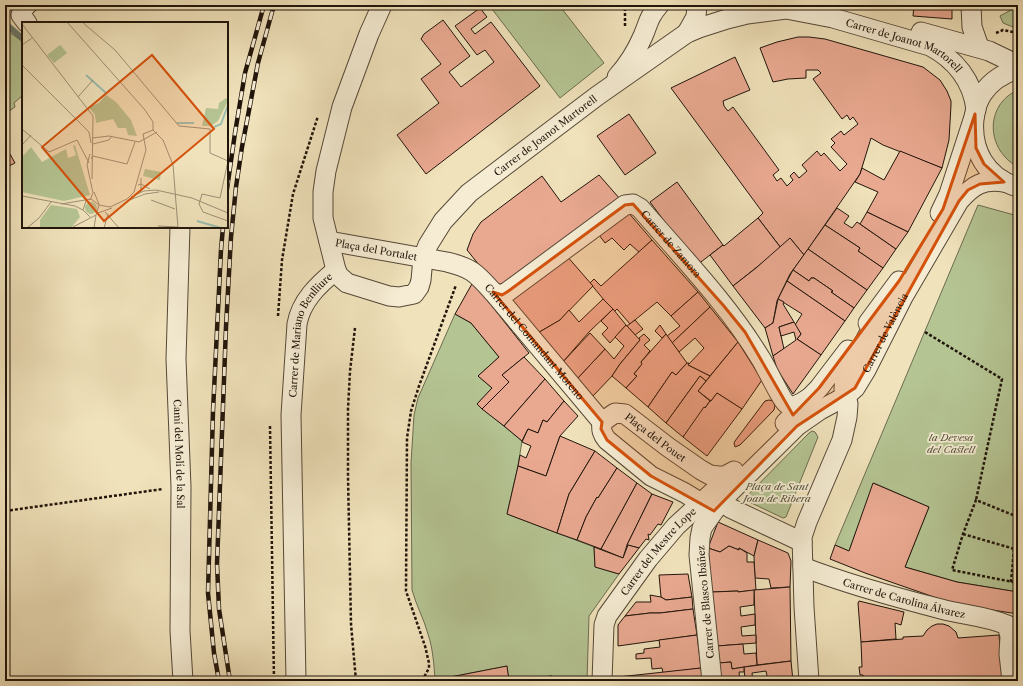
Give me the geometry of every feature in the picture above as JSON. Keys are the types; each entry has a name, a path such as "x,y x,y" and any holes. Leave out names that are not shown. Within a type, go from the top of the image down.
{"street":[{"name":"Carrer de Mariano Benlliure","path":"296,681 291,415 297,324 299,314 304,304 315,289 336,270 322,218 322,192 327,164 342,107 369,34 382,5"},
{"name":"Carrer de Joanot Martorell","path":"682,37 696,17 697,5"},
{"path":"766,5 786,9"},
{"name":"Carrer de Joanot Martorell","path":"821,5 985,41 1000,56 1018,65"},
{"name":"Carrer de Joanot Martorell","path":"423,258 428,245 443,221 469,193 597,96 682,37 727,19 747,14 786,9 833,18 930,46 940,51 959,68 972,90 975,112"},
{"path":"651,10 651,29 656,35 664,41 682,37"},
{"path":"597,96 622,72 644,36 651,10"},
{"path":"974,10 974,36 985,41"},
{"name":"Carrer de València","path":"846,396 843,380 845,374 943,209 975,112 983,93 991,84 1005,73 1018,68"},
{"path":"975,112 974,136 976,148 984,164 993,174 1013,186"},
{"name":"Carrer de València","path":"846,396 859,382 903,297 959,201 968,190 987,181 1013,186"},
{"name":"Carrer de Zamora","path":"493,292 498,295 502,295 507,292 625,205 633,204 640,208 723,305 744,332 772,378 782,398"},
{"name":"Camí del Molí de la Sal","path":"180,228 176,359 181,487 180,631 183,681"},
{"name":"Plaça del Portalet","path":"329,240 463,266"},
{"name":"Plaça del Portalet","path":"336,270 339,276 347,283 389,296 399,297 414,294 419,287 422,280 423,258"},
{"name":"Carrer del Comandant Moreno","path":"463,266 473,272 493,292 602,422"},
{"name":"Carrer de València","path":"760,446 793,415 816,403 846,352 899,281"},
{"path":"809,681 802,567 802,542 807,522 842,440 848,404 846,396"},
{"name":"Carrer de Blasco Ibáñez","path":"712,681 699,544 702,528 715,507 797,426 816,403 846,396"},
{"path":"782,398 787,404 793,406 816,403 833,410 842,417 845,428"},
{"path":"782,398 793,415 795,421 785,438"},
{"name":"Plaça del Pouet","path":"602,422 615,413 625,414 668,447 710,475 725,476 734,471"},
{"path":"602,422 601,428 603,435 607,440 651,476 715,507 802,542"},
{"name":"Carrer del Mestre Lope","path":"602,681 604,625 607,616 648,560 676,526 715,507 734,471 760,446"},
{"name":"Carrer de Carolina Álvarez","path":"802,567 942,610 1007,624 1010,636 1009,654 1012,681"}],"path":[{"path":"985,41 1003,30 1018,33"},
{"path":"422,681 429,668 429,663 425,646 406,591 407,438 411,411 418,386 463,266"},
{"path":"355,328 350,371 348,409 348,477 351,624 356,681"},
{"path":"925,332 1002,379 976,500 963,534 952,570 1018,583"},
{"path":"5,510 181,487"},
{"path":"976,500 1018,517"},
{"path":"963,534 1018,550"},
{"path":"1011,582 1014,549 1018,534"}],"highlighted area":[{"path":"975,114 976,148 984,164 1004,182 980,184 968,190 959,201 855,388 797,426 714,511 651,476 607,440 601,429 602,422 493,292 502,295 507,292 625,205 633,204 723,305 745,332 793,415 819,388 899,281 943,209"}],"green space":[{"path":"489,5 559,5 604,63 560,98"},
{"path":"1018,6 1018,29 1003,23 1000,16"},
{"path":"5,29 22,41 22,96 14,103 15,107 5,114"},
{"path":"1018,90 1018,167 1007,159 1000,150 995,139 993,128 995,116 999,106 1007,97"},
{"name":"la Devesa del Castell","path":"978,205 1018,216 1018,592 957,582 905,567 929,507 874,483 849,551 835,545"},
{"path":"455,314 471,323 499,357 478,376 492,388 477,404 522,441 507,514 594,547 595,567 619,574 589,616 587,681 553,681 552,676 509,681 507,666 435,680 430,640 412,590 411,463 414,415 418,398"},
{"name":"Plaça de Sant Joan de Ribera","path":"812,431 815,432 818,437 786,517 783,518 745,500 745,498"}],"building":[{"path":"914,5 952,5 952,19 913,16"},
{"path":"480,8 487,17 471,29 475,34 491,22 540,86 426,174 397,135 439,103 421,79 441,64 421,39 424,34 443,20 470,56 449,72 461,87 494,62 485,50 477,55 455,26"},
{"path":"798,37 825,39 923,67 940,80 951,101 949,140 942,168 883,145 871,138 860,174 804,255 790,238 781,248 758,218 763,213 671,88 735,57 750,90 723,101 724,106 728,111 733,107 779,170 773,175 777,181 781,178 787,186 793,180 790,176 794,172 799,178 807,171 802,165 817,151 821,156 824,153 840,171 847,164 831,147 835,143 831,139 841,131 844,135 858,124 853,117 850,120 847,115 842,119 813,79 821,73 818,70 806,70 806,78 773,82 760,48"},
{"path":"629,114 656,153 625,175 597,136"},
{"path":"900,151 942,168 908,232 867,212 878,192 855,182 862,168 884,180"},
{"path":"10,154 15,163 5,168 5,156"},
{"path":"599,175 620,199 500,291 467,250 473,234 481,222 542,176 561,202"},
{"path":"677,182 723,245 697,265 650,202"},
{"path":"837,208 849,216 844,223 852,228 857,222 896,249 883,268 858,251 860,248 825,225"},
{"path":"627,211 652,240 639,252 630,244 624,250 612,238 605,243 596,231"},
{"path":"867,212 908,232 896,249 860,224"},
{"path":"758,218 781,248 733,286 710,255 723,245 724,246"},
{"path":"825,225 860,248 858,251 883,268 867,290 808,249"},
{"path":"790,238 804,255 790,274 777,301 773,323 765,328 733,286"},
{"path":"652,240 698,292 671,316 657,302 630,324 617,309 614,312 590,283 594,279 601,286"},
{"path":"808,249 867,290 854,308 814,278 811,278 809,281 793,270"},
{"path":"566,255 593,286 560,320 536,334 508,302"},
{"path":"793,270 809,281 811,278 814,278 854,308 845,321 787,281"},
{"path":"787,281 845,321 821,355 797,339 801,334 795,325 802,314 778,299"},
{"path":"473,282 529,353 502,375 509,382 482,409 477,404 492,388 478,376 499,357 471,323 455,314"},
{"path":"698,292 710,307 672,343 667,336 680,326 671,316"},
{"path":"603,299 613,309 589,332 561,364 536,334 560,320 569,310 579,322"},
{"path":"778,299 784,302 783,304 794,322 779,327 784,349 773,356 765,328 773,323"},
{"path":"710,307 738,342 710,376 688,365 704,348 695,338 679,352 672,343"},
{"path":"613,309 626,325 610,343 602,334 608,328 601,321"},
{"path":"635,320 643,329 635,335 627,326"},
{"path":"794,322 801,334 797,339 821,355 793,394 777,369 773,356 796,340 794,332 781,336 779,327"},
{"path":"626,325 640,340 612,376 593,396 576,380 605,349 614,359 624,346 615,337"},
{"path":"660,325 666,334 662,338 655,331"},
{"path":"590,333 605,349 576,380 561,364"},
{"path":"644,334 650,340 644,345 650,351 634,374 637,376 626,388 612,376 640,340 639,338"},
{"path":"666,334 687,363 676,375 672,372 648,407 626,388 637,376 634,374 642,364 641,362"},
{"path":"738,342 762,380 742,409 717,393 711,401 698,391"},
{"path":"524,357 545,379 504,426 482,409 509,382 502,375"},
{"path":"687,363 689,363 688,365 710,376 706,381 700,376 666,423 648,407 672,372 676,375"},
{"path":"700,376 706,381 698,391 710,401 683,437 666,423"},
{"path":"545,379 564,401 547,422 543,420 538,433 528,429 522,441 504,426"},
{"path":"717,393 742,409 707,456 683,437 704,407 705,408"},
{"path":"564,401 578,416 560,436 546,476 518,466 520,455 526,458 531,446 522,442 528,429 538,433 543,420 547,422"},
{"path":"765,401 773,401 775,405 774,410 740,445 735,447 735,441"},
{"path":"560,436 595,451 569,494 557,533 507,514 518,466 546,476"},
{"path":"595,451 617,468 598,498 597,497 586,517 577,540 557,533 569,494"},
{"path":"617,468 637,483 601,549 577,540 586,517 597,497 598,498"},
{"path":"637,483 652,494 627,545 623,558 601,549"},
{"path":"873,483 929,507 905,567 957,582 1018,592 1018,614 954,604 865,573 830,559 835,545 849,551"},
{"path":"652,494 673,502 661,525 658,524 650,535 648,534 649,540 646,539 639,548 627,545"},
{"path":"718,522 758,540 754,556 739,548 739,550 729,546 720,552 708,548"},
{"path":"758,540 788,553 791,561 790,587 771,588 769,579 755,578 754,556"},
{"path":"628,545 639,548 619,574 595,567 594,547 623,558"},
{"path":"729,546 739,550 739,548 747,553 747,562 754,562 756,590 712,592 708,548 720,552"},
{"path":"688,574 692,597 666,600 661,597 659,575"},
{"path":"790,587 791,661 757,665 754,590"},
{"path":"754,590 754,605 740,607 741,616 755,614 755,625 741,627 742,636 756,635 756,643 717,646 712,592 738,592"},
{"path":"650,595 661,597 666,600 692,597 693,609 625,616 636,602 651,602"},
{"path":"859,601 904,612 901,625 895,623 896,639 861,642"},
{"path":"693,609 697,635 618,646 618,625 625,616"},
{"path":"937,624 949,626 956,632 958,638 999,635 1003,681 864,681 863,675 860,675 859,667 862,667 861,642 923,636 927,630"},
{"path":"697,635 701,668 663,673 662,668 652,669 651,658 636,659 636,654 644,653 644,649 660,647 659,640"},
{"path":"743,644 744,654 756,653 757,665 732,669 731,662 719,663 717,646"},
{"path":"791,661 793,681 768,681 766,671 752,673 753,681 745,681 744,667"},
{"path":"731,662 732,669 744,667 744,672 739,672 740,681 720,681 719,663"},
{"path":"507,666 509,681 435,681 435,680"},
{"path":"701,668 703,681 617,681 618,677"},
{"path":"552,676 553,681 510,681"}],"waterway":[{"path":"7,25 22,38"}],"railway":[{"path":"228,182 245,73 264,5"},
{"path":"230,681 219,609 217,564 231,237 242,147 258,63 274,5"},
{"path":"219,681 214,653 208,593 213,411 223,228"}]}
